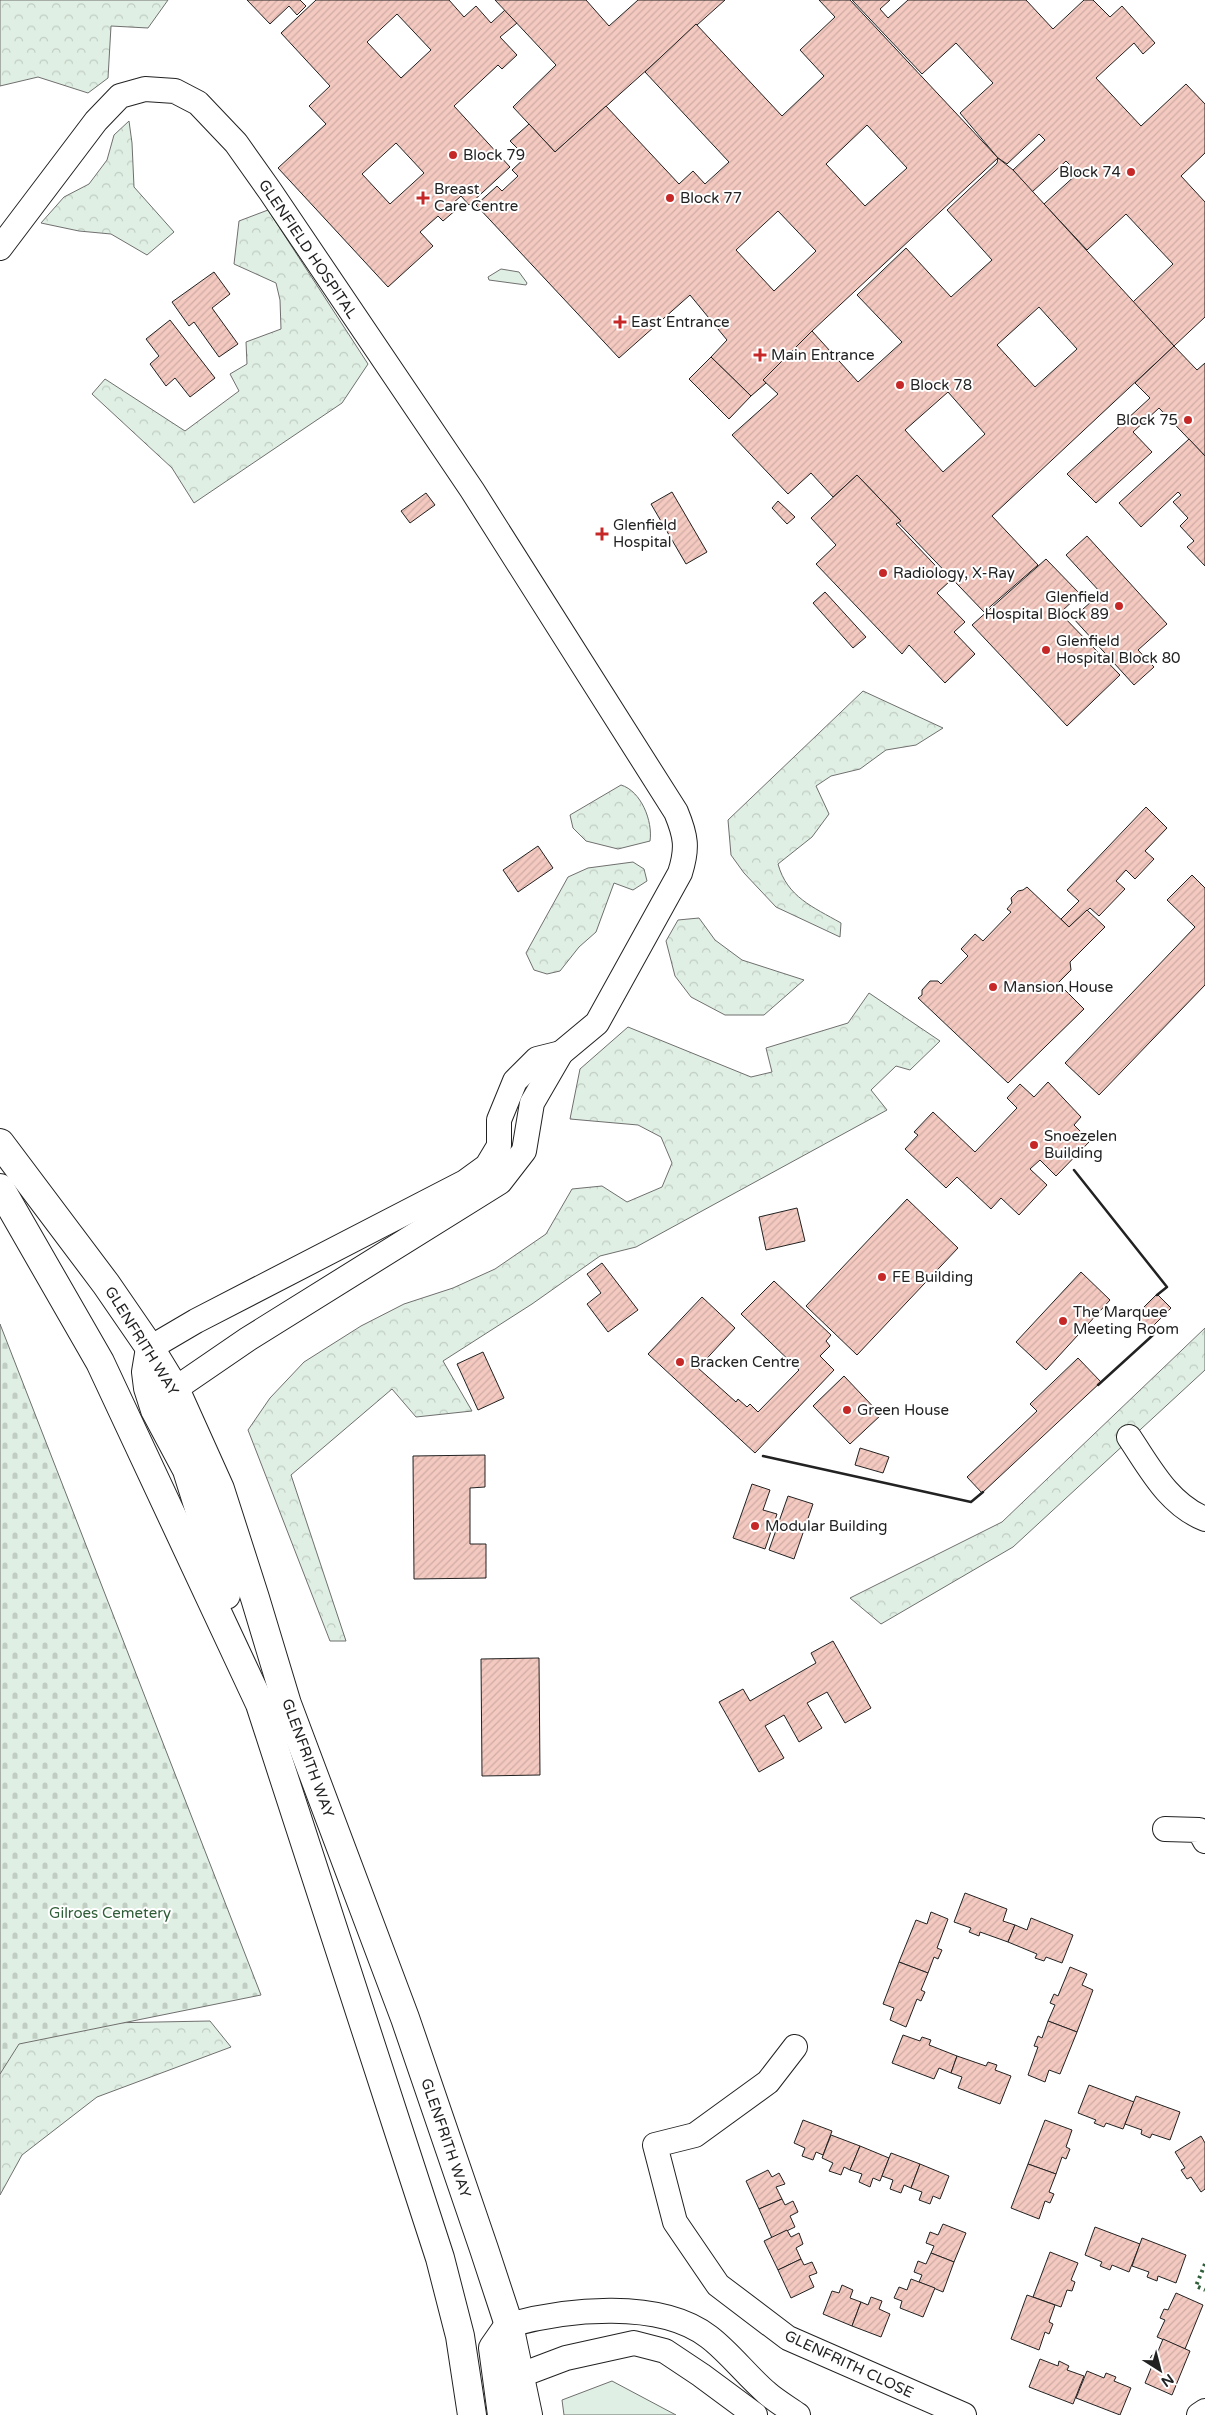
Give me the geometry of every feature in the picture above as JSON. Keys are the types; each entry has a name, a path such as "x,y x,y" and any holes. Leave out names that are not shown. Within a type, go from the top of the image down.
{"highway":[{"name":"GLENFRITH WAY","path":"0,1143 106,1284 150,1348 175,1389 220,1489 256,1598 287,1704 405,2018 509,2325 528,2415"},
{"name":"GLENFRITH WAY","path":"0,1188 100,1362 260,1704 440,2258 460,2336 472,2415"},
{"path":"150,1348 146,1372 148,1388 155,1410 187,1470 260,1704"},
{"path":"100,1362 129,1382 148,1388 175,1389"},
{"path":"502,2415 494,2367 493,2348 509,2325"},
{"path":"460,2336 494,2367 521,2375"}],"street":[{"name":"GLENFIELD HOSPITAL","path":"0,248 96,121 120,96 145,89 176,91 198,104 236,143 270,191 472,490 534,586 676,812 685,835 686,856 680,872 598,1024 561,1053"},
{"path":"150,1348 196,1321 466,1182 487,1166 498,1146 500,1120 515,1082 537,1059 561,1053"},
{"path":"175,1389 248,1339 500,1182 524,1151 532,1103 561,1053"},
{"path":"1129,1437 1162,1486 1181,1506 1205,1518"},
{"path":"1165,1829 1203,1831"},
{"name":"GLENFRITH CLOSE","path":"795,2047 768,2082 695,2135 654,2145 675,2222 718,2285 788,2338 964,2415"},
{"path":"509,2325 537,2317 621,2310 670,2316 708,2336 768,2394 798,2415"},
{"path":"521,2375 566,2358 634,2343 665,2351 701,2375 754,2415"},
{"path":"1199,2415 1205,2411"}],"green space":[{"path":"0,0 168,0 148,28 111,26 108,78 88,93 38,77 0,86"},
{"path":"129,121 134,187 174,232 147,255 111,234 79,231 41,223 64,197 89,184 107,160 114,135"},
{"path":"268,210 368,364 342,403 194,503 172,468 92,394 105,379 185,431 239,391 230,374 247,364 246,342 281,329 280,300 276,283 234,264 239,221"},
{"path":"501,269 519,272 527,283 526,285 489,280 488,277"},
{"path":"863,691 943,728 916,745 886,750 860,769 831,776 816,786 829,814 812,837 778,864 788,885 802,900 841,923 840,937 776,907 744,873 731,855 728,820"},
{"path":"621,785 628,788 640,800 650,825 650,841 618,849 586,841 573,828 570,815"},
{"path":"633,862 644,869 647,881 633,890 614,883 596,932 579,947 560,971 547,974 534,970 526,953 568,877 588,868"},
{"path":"699,918 715,940 742,960 804,980 764,1015 725,1015 691,997 675,976 666,941 678,920"},
{"path":"869,993 940,1041 910,1070 896,1066 871,1090 887,1110 636,1247 600,1256 532,1304 443,1361 472,1411 416,1417 392,1389 291,1475 346,1641 330,1641 248,1430 270,1398 304,1362 361,1326 404,1304 453,1288 495,1269 546,1234 572,1189 602,1186 627,1202 662,1187 672,1163 661,1137 638,1125 570,1119 580,1069 628,1027 751,1077 772,1072 766,1048 848,1023"},
{"name":"Gilroes Cemetery","path":"0,1324 261,1995 19,2044 0,2074"},
{"path":"1205,1328 1205,1370 1013,1547 881,1624 850,1598 1002,1522"},
{"path":"210,2021 231,2047 97,2097 22,2155 0,2195 0,2025"},
{"path":"612,2381 676,2415 564,2415 562,2400"}],"building":[{"path":"247,0 300,0 306,6 297,15 289,6 270,24"},
{"name":"Block 79","path":"316,0 449,0 464,17 476,6 491,23 505,10 517,23 500,37 517,55 502,69 498,65 454,106 510,167 469,205 461,196 452,204 457,209 443,221 438,216 420,232 433,246 388,287 278,168 326,124 309,106 330,86 281,33","holes":["397,14 431,50 401,78 367,42","396,143 424,173 390,204 362,174"]},
{"path":"495,0 586,0 609,26 638,0 725,0 555,152 513,107 556,65"},
{"name":"Block 77","path":"819,0 850,0 998,158 812,331 763,380 766,383 751,396 711,357 727,340 690,295 619,358 476,205 497,186 502,191 518,176 512,170 526,157 510,141 529,124 555,152 606,106 679,184 693,171 705,184 729,162 645,72 696,24 782,116 824,76 800,50 835,17","holes":["867,125 907,168 865,206 826,164","778,211 816,251 774,291 736,250"]},
{"name":"Block 74","path":"852,0 890,0 880,9 888,18 908,0 1026,0 1053,29 1084,0 1093,0 1110,17 1122,6 1155,43 1143,54 1134,43 1096,78 1141,126 1186,84 1205,104 1205,153 1181,176 1205,202 1205,317 1174,346 1133,302 1173,264 1126,214 1087,250 1044,204 1078,173 1066,161 1032,192 1013,170 1045,140 1039,134 1007,164 998,158 960,113 993,83 956,43 922,74"},
{"name":"Block 78","path":"998,158 1013,170 1174,346 992,516 1038,565 984,612 884,508 901,521 857,475 833,497 811,473 788,494 732,435 778,394 763,380 812,331 858,382 902,342 857,295 906,248 951,297 992,260 947,210 997,163","holes":["1039,307 1077,349 1035,387 997,345","948,392 985,434 943,472 905,430"]},
{"path":"214,272 230,294 212,308 238,344 219,357 194,322 189,326 172,302"},
{"path":"170,320 215,378 190,397 175,378 166,386 150,364 159,356 146,339"},
{"name":"Block 75","path":"1174,346 1197,370 1205,363 1205,456 1159,408 1133,432 1152,452 1096,503 1067,474 1150,398 1135,383"},
{"path":"711,357 751,396 729,419 689,379"},
{"path":"1189,439 1205,456 1205,566 1187,547 1194,541 1180,526 1188,518 1173,502 1181,495 1178,492 1141,527 1119,503"},
{"name":"Radiology, X-Ray","path":"857,475 901,521 896,524 950,581 937,593 965,622 954,632 975,654 945,683 909,645 902,654 816,564 836,545 811,518"},
{"path":"672,492 707,552 686,564 651,504"},
{"path":"426,493 435,505 410,523 401,511"},
{"path":"778,501 795,517 787,524 772,508"},
{"name":"Glenfield Hospital Block 89","path":"1087,536 1167,624 1138,650 1154,667 1134,685 1073,618 1101,593 1066,555"},
{"name":"Glenfield Hospital Block 80","path":"1046,559 1080,594 1060,613 1120,675 1067,726 972,625"},
{"path":"825,592 866,637 853,648 813,603"},
{"path":"1146,807 1167,828 1145,851 1154,859 1135,879 1126,870 1116,881 1125,889 1099,916 1090,908 1069,927 1061,919 1079,901 1067,890"},
{"path":"538,846 553,868 518,892 503,870"},
{"path":"1192,875 1205,888 1205,985 1099,1095 1065,1063 1195,927 1167,900"},
{"name":"Mansion House","path":"1027,887 1069,927 1087,910 1105,927 1070,962 1071,970 1058,983 1084,1009 1008,1083 918,998 922,995 922,990 930,981 938,981 941,984 968,956 961,949 975,934 983,941 1011,912 1007,909 1012,903 1011,898 1018,891"},
{"name":"Snoezelen Building","path":"1048,1082 1081,1117 1074,1125 1090,1141 1056,1176 1040,1160 1030,1169 1047,1185 1019,1215 1001,1198 991,1209 957,1177 946,1188 905,1149 918,1135 914,1132 933,1112 975,1152 1017,1108 1007,1098 1020,1084 1034,1097"},
{"name":"FE Building","path":"907,1199 958,1248 857,1355 806,1306"},
{"path":"797,1208 805,1241 766,1250 759,1217"},
{"path":"602,1263 638,1310 608,1332 587,1304 601,1293 587,1274"},
{"name":"The Marquee Meeting Room","path":"1081,1272 1110,1300 1046,1370 1016,1342"},
{"name":"Bracken Centre","path":"774,1281 831,1335 826,1341 830,1346 820,1356 834,1370 755,1453 648,1354 702,1297 735,1328 698,1368 736,1402 738,1399 747,1407 750,1404 758,1412 799,1370 741,1314"},
{"path":"1157,1294 1171,1308 1149,1330 1135,1316"},
{"path":"483,1352 504,1398 478,1410 457,1364"},
{"path":"1078,1358 1101,1382 982,1493 967,1477 1037,1411 1030,1404"},
{"name":"Green House","path":"844,1376 881,1415 850,1444 813,1406"},
{"path":"860,1448 889,1457 883,1473 855,1465"},
{"path":"485,1455 485,1487 470,1488 470,1544 486,1544 486,1578 414,1579 413,1456"},
{"name":"Modular Building","path":"752,1484 770,1490 763,1510 777,1514 765,1549 733,1538"},
{"name":"Modular Building","path":"788,1496 813,1504 794,1559 769,1550"},
{"path":"833,1641 871,1708 845,1723 827,1692 807,1703 822,1728 799,1742 784,1715 765,1726 784,1758 759,1772 719,1702 743,1689 750,1701 816,1663 811,1653"},
{"path":"539,1658 540,1775 482,1776 481,1659"},
{"path":"965,1893 1007,1909 1003,1921 1015,1925 1008,1942 980,1932 979,1936 969,1932 971,1928 954,1922"},
{"path":"931,1912 948,1919 937,1948 942,1950 938,1959 934,1957 928,1973 899,1962 916,1920 927,1924"},
{"path":"1031,1918 1073,1935 1062,1963 1046,1957 1044,1961 1035,1958 1037,1954 1008,1942 1015,1925 1027,1930"},
{"path":"899,1962 928,1973 921,1990 925,1992 921,2001 917,1999 906,2027 890,2020 894,2008 883,2004"},
{"path":"1070,1967 1087,1974 1082,1985 1093,1990 1077,2032 1048,2021 1055,2005 1050,2003 1054,1994 1058,1996"},
{"path":"1048,2021 1077,2032 1060,2074 1049,2070 1045,2082 1028,2075 1038,2047 1034,2046 1038,2036 1042,2038"},
{"path":"903,2035 920,2041 922,2037 931,2040 929,2045 957,2056 951,2073 939,2068 934,2079 892,2063"},
{"path":"957,2056 986,2066 988,2062 997,2065 995,2070 1011,2076 1000,2104 958,2088 962,2077 951,2073"},
{"path":"1089,2085 1134,2102 1123,2129 1106,2123 1104,2127 1094,2123 1096,2120 1078,2113"},
{"path":"1136,2096 1180,2112 1170,2140 1152,2134 1150,2138 1141,2134 1142,2130 1125,2124"},
{"path":"803,2120 832,2131 823,2155 816,2152 813,2160 802,2156 805,2148 794,2143"},
{"path":"1045,2120 1072,2130 1066,2147 1070,2149 1066,2159 1062,2157 1056,2174 1028,2164"},
{"path":"831,2135 860,2146 850,2170 844,2167 841,2175 829,2171 833,2163 822,2158"},
{"path":"1201,2136 1205,2143 1205,2189 1201,2192 1191,2177 1187,2179 1181,2170 1185,2168 1175,2152"},
{"path":"860,2146 889,2158 880,2181 873,2178 870,2187 859,2182 862,2174 850,2170"},
{"path":"891,2153 920,2164 911,2188 904,2185 901,2193 890,2189 893,2180 882,2176"},
{"path":"920,2164 949,2176 940,2199 933,2196 930,2204 919,2200 922,2192 911,2188"},
{"path":"1028,2164 1056,2174 1049,2192 1054,2194 1050,2203 1045,2201 1039,2219 1011,2208"},
{"path":"768,2170 772,2177 779,2173 785,2184 776,2187 782,2199 759,2209 746,2181"},
{"path":"782,2199 785,2205 793,2201 798,2212 790,2216 795,2227 772,2238 759,2209"},
{"path":"943,2224 966,2233 954,2262 931,2253 934,2246 926,2243 930,2232 938,2235"},
{"path":"1095,2227 1140,2244 1129,2272 1112,2265 1110,2270 1100,2266 1102,2262 1085,2255"},
{"path":"787,2230 791,2237 799,2233 803,2244 796,2248 801,2259 778,2270 764,2241"},
{"path":"1142,2238 1186,2255 1176,2283 1158,2276 1157,2281 1147,2277 1149,2272 1132,2266"},
{"path":"1050,2252 1078,2263 1071,2280 1075,2282 1072,2291 1067,2290 1061,2307 1033,2297"},
{"path":"931,2253 954,2262 943,2292 919,2282 922,2275 914,2272 918,2261 926,2264"},
{"path":"801,2259 804,2265 812,2262 817,2273 809,2276 814,2287 791,2298 778,2270"},
{"path":"911,2279 935,2288 923,2317 900,2308 902,2301 894,2298 899,2287 907,2290"},
{"path":"842,2285 853,2290 850,2298 861,2302 852,2326 823,2314 832,2291 839,2293"},
{"path":"1176,2293 1203,2305 1185,2349 1157,2337 1165,2320 1160,2318 1164,2309 1168,2310"},
{"path":"1027,2295 1055,2305 1049,2322 1053,2324 1049,2334 1045,2332 1039,2350 1011,2339"},
{"path":"871,2297 882,2301 879,2309 890,2314 881,2337 852,2326 861,2302 868,2305"},
{"path":"1163,2339 1190,2351 1172,2395 1145,2383 1152,2366 1147,2364 1152,2355 1156,2356"},
{"path":"1040,2359 1058,2366 1059,2361 1069,2366 1067,2370 1084,2376 1073,2404 1029,2387"},
{"path":"1087,2371 1104,2378 1106,2373 1116,2377 1114,2381 1131,2388 1120,2415 1076,2398"}],"hedge":[{"path":"1205,2264 1196,2286 1205,2290"}],"wall":[{"path":"1074,1170 1167,1287 1157,1295"},
{"path":"1098,1385 1153,1335 1149,1330 1151,1328"},
{"path":"763,1456 971,1502 983,1492"}],"place":[{"name":"Block 79","path":"453,155"},
{"name":"Block 74","path":"1131,172"},
{"name":"Breast Care Centre","path":"423,198"},
{"name":"Block 77","path":"670,198"},
{"name":"East Entrance","path":"620,322"},
{"name":"Main Entrance","path":"760,355"},
{"name":"Block 78","path":"900,385"},
{"name":"Block 75","path":"1188,420"},
{"name":"Glenfield Hospital","path":"602,534"},
{"name":"Radiology, X-Ray","path":"883,573"},
{"name":"Glenfield Hospital Block 89","path":"1119,606"},
{"name":"Glenfield Hospital Block 80","path":"1046,650"},
{"name":"Mansion House","path":"993,987"},
{"name":"Snoezelen Building","path":"1034,1145"},
{"name":"FE Building","path":"882,1277"},
{"name":"The Marquee Meeting Room","path":"1063,1321"},
{"name":"Bracken Centre","path":"680,1362"},
{"name":"Green House","path":"847,1410"},
{"name":"Modular Building","path":"755,1526"}]}
